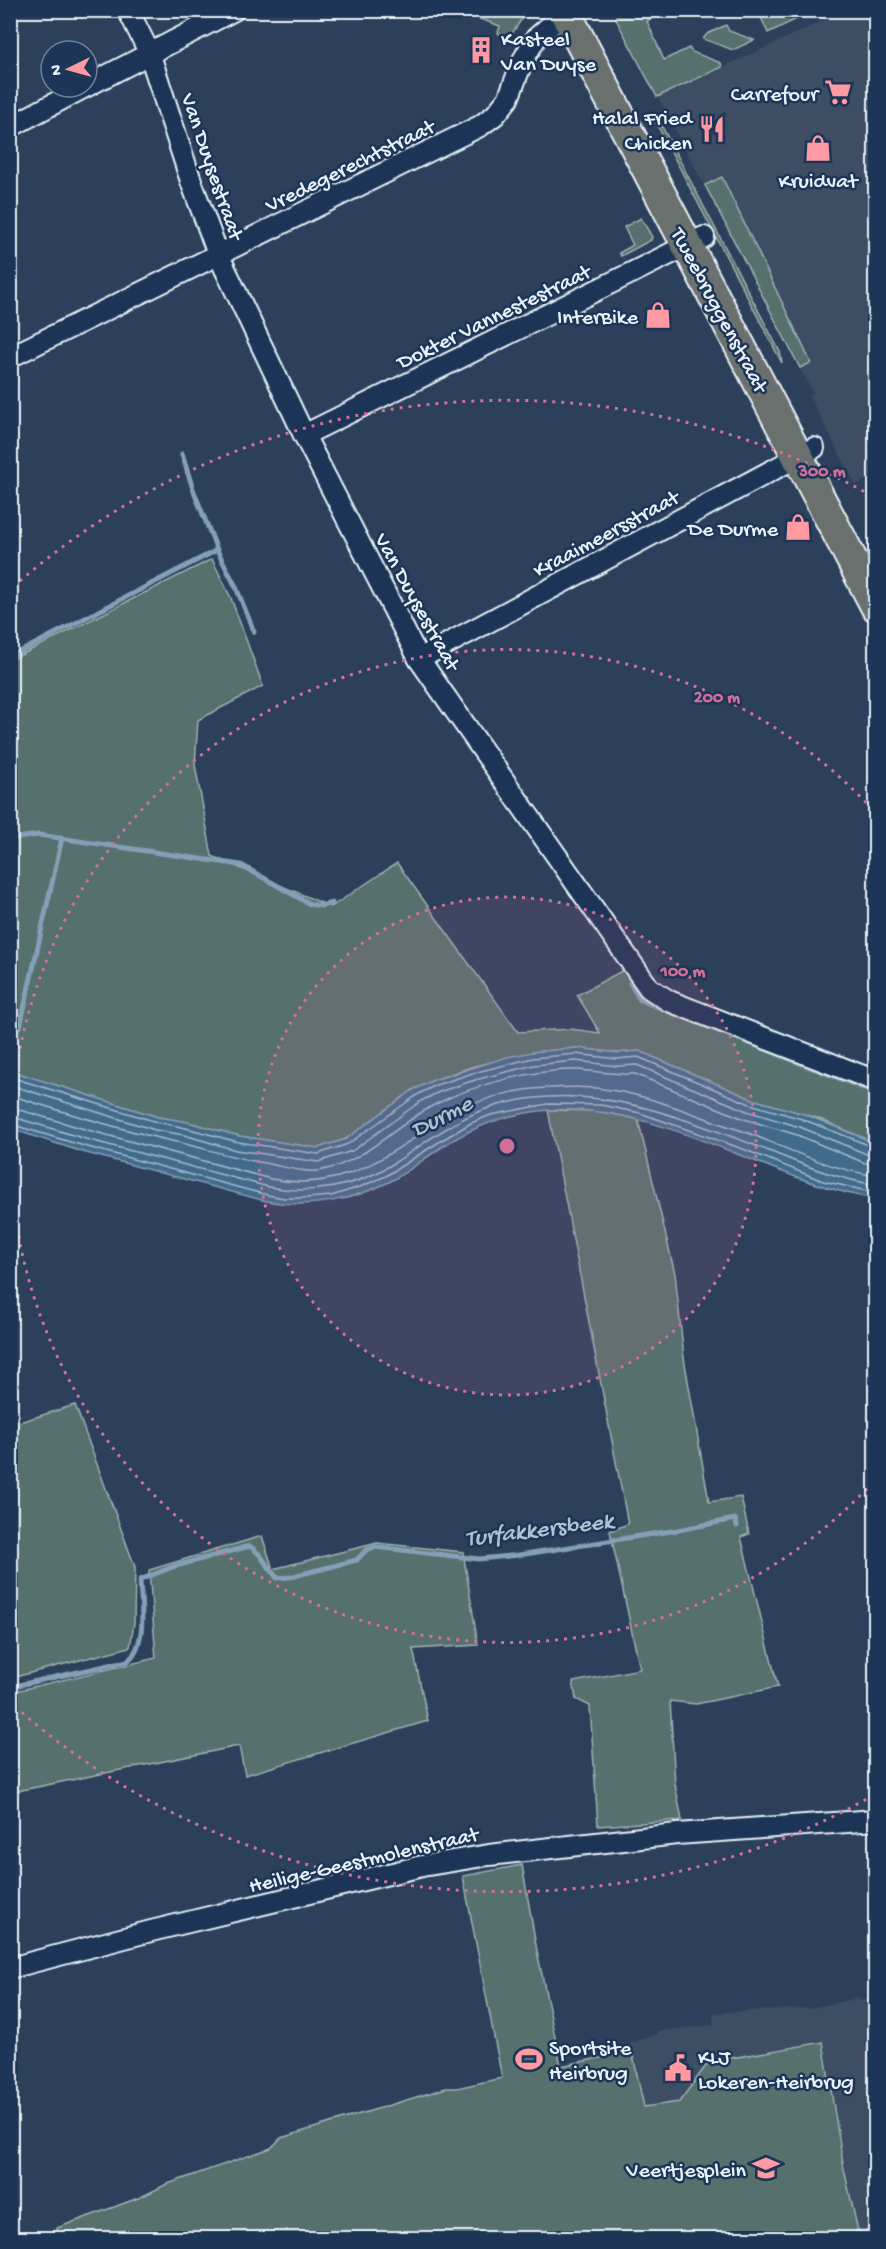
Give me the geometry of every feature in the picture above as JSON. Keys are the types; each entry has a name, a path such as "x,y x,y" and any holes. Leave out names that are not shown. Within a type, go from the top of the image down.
{"main road":[{"name":"Tweebruggenstraat","path":"572,11 806,452 876,569"},
{"name":"Tweebruggenstraat","path":"806,452 876,606"}],"street":[{"name":"Van Duysestraat","path":"128,10 150,52 192,184 218,254 304,435 418,658 649,987 669,1001 876,1080"},
{"path":"99,80 234,10"},
{"name":"Vredegerechtstraat","path":"10,357 480,126 495,115 508,99 523,60 536,38 572,11"},
{"path":"10,127 63,99"},
{"name":"Dokter Vannestestraat","path":"304,435 695,241"},
{"name":"Kraaimeersstraat","path":"418,658 806,452"},
{"name":"Heilige-Geestmolenstraat","path":"10,1968 151,1931 422,1866 489,1855 676,1834 876,1820"}],"shaded area":[{"path":"844,11 870,11 875,15 875,475 856,485 809,396 813,393 658,97"},
{"name":"Veertjesplein","path":"875,1997 875,2229 858,2231 644,2107 630,2044 657,2034 657,2031 714,2025 713,2013 811,2008"}],"green space":[{"path":"473,10 527,11 509,38 498,33 500,26 466,14"},
{"path":"616,11 662,11 664,15 660,17 658,15 647,21 664,60 689,48 692,52 721,63 722,67 657,97 616,19"},
{"path":"764,11 798,11 807,14 768,33 759,13"},
{"path":"726,25 729,31 754,40 733,50 703,39 707,34"},
{"path":"656,115 780,352 782,363 654,119"},
{"path":"722,177 811,363 800,368 705,185"},
{"path":"641,218 652,237 651,240 621,256 619,253 633,245 624,227"},
{"path":"212,559 231,598 263,686 198,720 195,765 212,856 331,907 397,863 518,1032 571,1029 600,1033 577,995 627,968 649,999 875,1088 875,1143 817,1118 752,1099 639,1051 618,1053 577,1048 533,1052 471,1067 413,1090 346,1139 318,1148 239,1136 188,1122 158,1117 11,1071 11,660"},
{"path":"548,1110 600,1111 638,1119 675,1274 684,1358 709,1502 741,1497 749,1534 741,1537 778,1687 696,1704 670,1701 675,1784 682,1820 598,1826 590,1706 576,1699 573,1682 640,1669 610,1531 628,1524"},
{"path":"75,1405 135,1567 134,1623 130,1647 11,1678 10,1425"},
{"path":"262,1536 273,1569 377,1543 463,1552 478,1645 413,1649 428,1721 245,1775 239,1746 12,1792 10,1780 11,1692 156,1658 149,1570"},
{"name":"Sportsite Heirbrug","path":"522,1865 561,2066 632,2051 644,2107 679,2102 709,2062 823,2042 844,2169 858,2231 874,2229 875,2238 59,2238 57,2228 141,2197 165,2185 271,2148 281,2138 446,2088 457,2088 502,2078 463,1876"}],"water":[{"name":"Durme","path":"577,1048 618,1053 639,1051 752,1099 804,1114 875,1143 875,1199 794,1176 674,1130 633,1118 592,1111 549,1110 521,1114 493,1122 454,1140 403,1174 375,1189 329,1202 313,1204 266,1201 83,1152 11,1129 11,1071 158,1117 188,1122 239,1136 318,1148 346,1139 413,1090 434,1080 507,1057"}],"waterway":[{"path":"182,454 217,550"},
{"path":"10,657 217,550 236,587 254,632"},
{"path":"10,839 39,835 241,865 310,904 321,906 332,903"},
{"path":"20,1027 62,838"},
{"path":"630,983 640,1000 871,1091"},
{"name":"Turfakkersbeek","path":"10,1687 128,1661 134,1653 141,1634 140,1580 172,1567 250,1546 277,1578 290,1577 357,1560 366,1550 375,1547 479,1559 519,1555 735,1519 737,1526"},
{"path":"858,2231 860,2238"}],"place":[{"name":"Kasteel Van Duyse","path":"481,50"},
{"name":"Carrefour","path":"838,92"},
{"name":"Halal Fried Chicken","path":"712,129"},
{"name":"Kruidvat","path":"818,148"},
{"name":"InterBike","path":"658,315"},
{"name":"De Durme","path":"798,527"},
{"name":"Sportsite Heirbrug","path":"529,2059"},
{"name":"KLJ Lokeren-Heirbrug","path":"678,2068"},
{"name":"Veertjesplein","path":"766,2168"}]}
